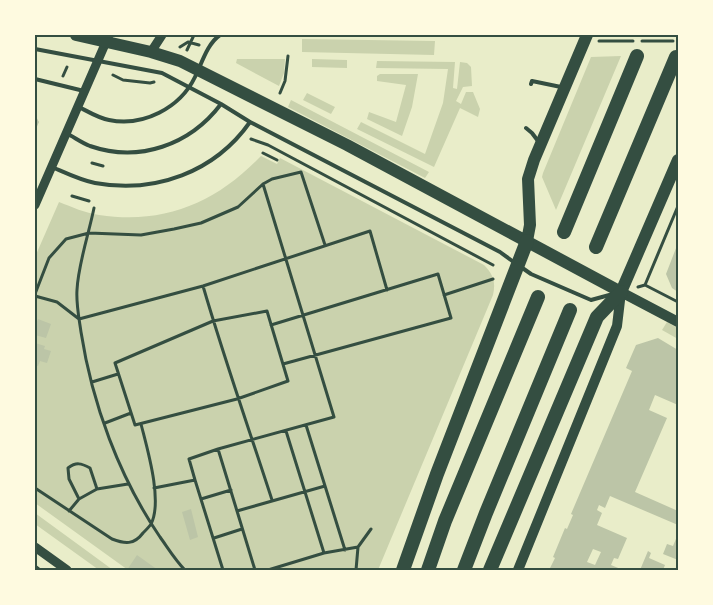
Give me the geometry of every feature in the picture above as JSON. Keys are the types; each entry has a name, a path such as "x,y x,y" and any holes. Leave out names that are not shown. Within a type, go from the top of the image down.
{"highway":[{"path":"564,232 637,56"},
{"path":"596,247 676,57"},
{"path":"403,570 434,483 527,241"},
{"path":"490,570 597,317 621,292"},
{"path":"428,570 445,521 538,296"},
{"path":"464,570 570,310"}],"main road":[{"path":"76,35 108,39 180,61 338,140 678,322"},
{"path":"527,241 530,224 528,180 540,145 585,38"},
{"path":"518,570 617,326 621,292 678,160"}],"street":[{"path":"150,52 162,35"},
{"path":"35,205 108,39"},
{"path":"35,547 67,570"}],"lane":[{"path":"77,106 108,120 128,122 157,114 179,100 189,87 210,45 220,35"},
{"path":"35,49 162,73 250,122 500,252 531,274 591,300 621,292"},
{"path":"35,79 84,91"},
{"path":"531,84 532,81 564,87"},
{"path":"66,133 90,146 115,152 142,152 164,147 188,136 210,118 220,104"},
{"path":"51,166 71,176 93,183 119,186 147,185 166,181 200,168 214,159 241,134 250,122"},
{"path":"526,128 540,145"}],"path":[{"path":"194,35 189,46 194,49"},
{"path":"585,38 678,42"},
{"path":"182,45 191,42 200,46"},
{"path":"280,93 286,81 288,56"},
{"path":"64,72 67,66"},
{"path":"251,140 268,145 494,265"},
{"path":"263,153 277,160"},
{"path":"92,163 103,166"},
{"path":"80,319 57,302 35,295 49,258 66,238 88,233 141,234 201,223 238,207 272,179 301,172 325,245"},
{"path":"223,570 189,458 334,417 264,184"},
{"path":"72,196 88,201"},
{"path":"642,303 645,284 678,206"},
{"path":"94,208 77,290 84,351 104,423 128,484 176,562 185,570"},
{"path":"80,319 202,286 370,231 387,290"},
{"path":"271,325 438,274 451,318 283,364"},
{"path":"444,295 493,279"},
{"path":"645,284 678,302"},
{"path":"202,286 237,398 272,500"},
{"path":"267,312 271,325 288,380 237,398 135,425 115,363 213,321 267,312"},
{"path":"92,382 118,374"},
{"path":"104,423 131,413"},
{"path":"35,488 112,539 123,543 138,540 151,524 154,510 154,488 149,453 141,424"},
{"path":"306,425 345,550"},
{"path":"286,431 324,553"},
{"path":"218,449 255,570"},
{"path":"79,498 68,479 68,468 73,464 82,463 90,468 97,489"},
{"path":"154,488 195,480"},
{"path":"69,511 79,498 97,489 128,484"},
{"path":"237,511 325,486"},
{"path":"201,499 231,490"},
{"path":"214,538 242,529"},
{"path":"356,570 358,547 371,529"},
{"path":"268,570 324,553 358,547"},
{"path":"35,566 40,570"}],"green space":[{"path":"302,39 435,41 434,55 302,52"},
{"path":"621,56 556,210 542,177 591,57"},
{"path":"237,59 285,59 284,73 279,86 236,63"},
{"path":"312,59 347,60 347,68 312,67"},
{"path":"377,61 455,62 453,88 457,89 460,62 467,63 471,67 472,86 463,87 456,101 461,104 466,92 473,92 480,109 478,117 460,108 434,167 357,129 361,122 425,154 443,103 448,69 376,68"},
{"path":"380,74 418,74 412,107 402,136 367,119 369,112 396,122 406,85 377,81 377,76"},
{"path":"307,93 335,107 331,114 303,100"},
{"path":"291,100 429,172 425,178 288,107"},
{"path":"261,156 277,164 280,158 484,265 493,278 493,295 378,570 128,570 35,503 35,257 59,202 99,215 145,217 167,213 188,207 207,198 244,172"},
{"path":"667,322 678,328 678,339 662,330"},
{"path":"35,513 113,570 99,570 35,524"}],"building":[{"path":"35,115 39,122 35,131"},
{"path":"678,243 678,292 672,288 666,274"},
{"path":"38,319 51,324 46,338 35,335"},
{"path":"658,338 678,350 678,405 655,395 649,410 667,418 635,492 678,511 678,525 610,496 605,508 599,505 597,510 602,513 597,525 627,538 618,559 614,558 611,565 623,570 549,570 632,371 626,368 636,345","holes":["593,549 601,552 595,565 587,562"]},
{"path":"35,343 45,346 44,349 51,351 47,363 40,361 38,366 35,365"},
{"path":"191,509 198,537 190,540 182,512"},
{"path":"678,534 678,560 663,554 667,544 673,546"},
{"path":"648,551 651,553 649,558 665,565 663,570 640,570"},
{"path":"137,555 158,570 127,570"}]}
